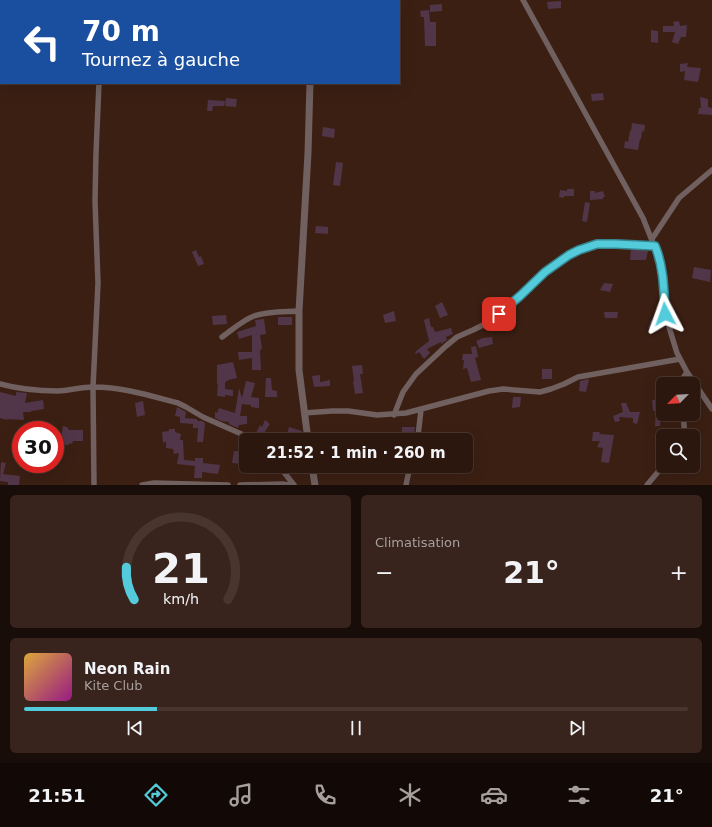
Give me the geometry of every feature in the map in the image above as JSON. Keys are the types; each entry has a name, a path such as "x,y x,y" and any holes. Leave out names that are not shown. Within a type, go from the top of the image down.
{"street":[{"path":"523,0 643,218 658,253 663,282 665,314 677,353 687,372 712,409"},
{"path":"94,485 93,387 98,283 95,201 100,84"},
{"path":"307,433 300,370 299,311 308,153 310,84"},
{"path":"652,240 679,198 712,170"},
{"path":"394,415 403,392 416,374 446,346 457,336 489,322 520,296 545,272 569,255 597,244 655,246"},
{"path":"222,337 254,316 268,313 299,311"},
{"path":"304,413 332,411 394,415 421,410 489,391 503,389 540,392 551,389 578,377 680,359"},
{"path":"684,377 687,372"},
{"path":"0,384 17,388 57,391 93,387 116,388 178,403 203,417 240,433"},
{"path":"418,433 421,410"},
{"path":"285,473 294,485"},
{"path":"313,473 315,485"},
{"path":"406,485 409,473"},
{"path":"647,485 657,473"},
{"path":"142,485 154,483 228,485"},
{"path":"240,485 290,485"}],"building":[{"path":"561,1 561,8 548,9 547,2"},
{"path":"442,4 442,11 430,12 430,5"},
{"path":"429,10 430,22 436,22 436,46 425,46 424,17 421,17 420,11"},
{"path":"679,21 680,26 687,25 686,37 681,37 678,44 672,42 675,32 663,32 663,26 674,26 673,22"},
{"path":"651,30 658,31 658,43 651,42"},
{"path":"688,63 687,67 701,68 698,82 684,80 685,71 680,72 680,64"},
{"path":"603,93 604,100 592,101 591,94"},
{"path":"700,97 708,99 708,107 712,108 712,115 698,114 699,108 701,108"},
{"path":"226,98 237,99 236,107 225,106"},
{"path":"208,100 225,101 224,106 213,106 212,111 207,111"},
{"path":"632,123 645,125 644,132 642,131 638,150 624,148 625,141 628,142"},
{"path":"323,127 335,129 334,138 322,136"},
{"path":"336,162 343,163 340,186 333,185"},
{"path":"567,189 574,189 574,196 564,196 564,198 559,197 560,190 567,191"},
{"path":"590,191 595,191 595,193 603,191 605,197 603,197 603,199 590,200"},
{"path":"585,202 590,203 587,222 582,221"},
{"path":"316,226 328,227 328,234 315,233"},
{"path":"631,249 648,251 646,260 630,260"},
{"path":"196,250 199,257 201,256 204,264 198,266 192,252"},
{"path":"694,267 711,270 710,282 692,278"},
{"path":"604,283 613,284 610,292 600,290"},
{"path":"442,302 448,315 440,318 435,306"},
{"path":"394,311 396,321 385,323 383,315"},
{"path":"604,312 618,312 617,318 605,318"},
{"path":"226,315 227,324 213,325 212,316"},
{"path":"278,317 292,317 292,325 278,325"},
{"path":"429,318 431,327 433,327 435,332 451,328 453,334 446,337 447,340 441,344 441,342 427,349 430,353 424,359 419,352 416,354 415,352 429,341 424,320"},
{"path":"264,319 266,334 260,335 262,349 260,350 261,370 252,370 252,358 239,360 238,352 252,352 252,335 239,339 237,332 256,326 255,320"},
{"path":"651,320 661,324 658,331 648,328"},
{"path":"492,337 493,344 479,348 476,341 483,338"},
{"path":"476,346 478,357 475,358 481,380 471,382 467,368 463,369 464,360 462,360 463,354 472,354 471,347"},
{"path":"233,362 237,378 225,382 225,389 233,390 233,396 217,396 217,365"},
{"path":"362,365 363,374 360,374 363,393 355,394 352,366"},
{"path":"542,369 552,369 552,379 542,379"},
{"path":"320,375 320,382 330,380 330,386 314,387 312,376"},
{"path":"266,378 271,378 272,390 277,391 277,397 265,397"},
{"path":"589,379 586,392 579,391 580,381"},
{"path":"246,381 255,383 251,397 259,398 259,408 242,404 240,416 247,416 247,424 239,425 238,428 229,424 229,422 221,421 215,418 215,412 217,413 219,408 235,413 239,388 242,398"},
{"path":"0,392 16,396 16,392 27,393 25,403 43,400 44,409 23,412 24,420 7,420 0,418"},
{"path":"513,397 521,397 520,407 512,408"},
{"path":"656,399 656,411 653,411 652,400"},
{"path":"143,401 145,415 137,417 135,403"},
{"path":"621,403 626,403 630,412 640,412 637,424 633,423 633,418 619,417 620,421 615,422 613,416 623,412"},
{"path":"177,407 186,412 185,418 197,419 197,421 202,421 205,423 203,442 197,442 198,428 193,428 193,424 180,423 180,417 175,416"},
{"path":"656,411 656,421 660,421 660,426 655,426"},
{"path":"265,420 270,424 264,433 256,433 260,425 262,427"},
{"path":"64,426 69,430 83,430 83,441 73,441 72,444 69,443 69,445 64,445"},
{"path":"289,427 302,431 301,433 287,433"},
{"path":"402,427 415,427 414,433 402,433"},
{"path":"169,429 175,429 175,432 181,434 180,440 183,440 184,460 195,461 195,458 203,458 203,463 220,465 218,474 202,472 202,478 194,478 195,466 177,464 179,453 174,454 173,449 166,448 166,441 163,443 162,432 169,431"},
{"path":"593,432 614,435 609,463 601,462 603,448 597,447 600,441 592,441"},
{"path":"234,451 239,451 239,464 232,463"},
{"path":"1,462 6,463 3,474 20,476 19,485 8,485 8,482 0,481"}],"route":[{"path":"499,314 545,272 569,255 597,244 616,244 655,246 658,253 663,282 665,314"}]}
